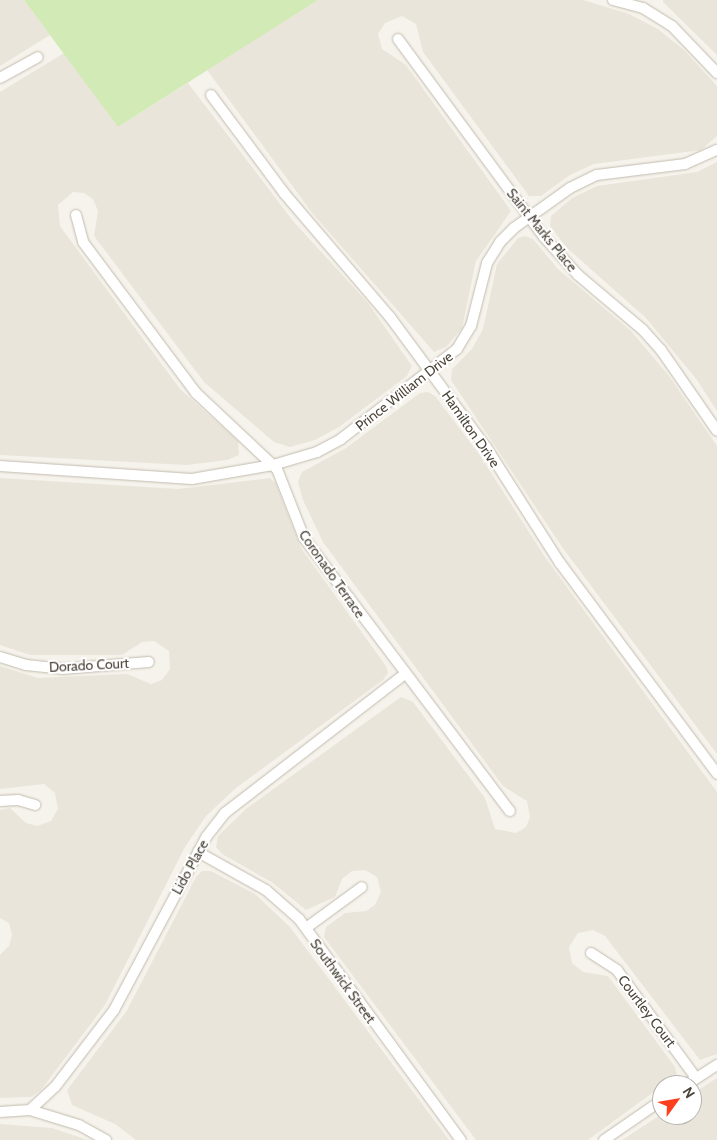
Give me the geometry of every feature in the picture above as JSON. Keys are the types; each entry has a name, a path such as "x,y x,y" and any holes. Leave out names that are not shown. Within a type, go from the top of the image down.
{"street":[{"path":"613,0 644,4 672,26 717,74"},
{"name":"Saint Marks Place","path":"398,39 563,261 643,330 661,350 717,431"},
{"path":"0,78 38,56"},
{"name":"Hamilton Drive","path":"211,95 284,193 367,289 486,447 560,563 717,774"},
{"name":"Prince William Drive","path":"0,466 192,479 273,465 330,446 430,372 457,349 468,333 482,275 493,252 508,234 530,217 570,188 597,175 626,169 685,164 717,150"},
{"name":"Coronado Terrace","path":"76,215 83,242 196,393 273,465 285,482 304,538 510,811"},
{"name":"Dorado Court","path":"0,657 26,665 62,669 149,662"},
{"name":"Lido Place","path":"30,1110 55,1087 114,1010 212,829 240,800 405,674"},
{"path":"0,801 18,800 35,805"},
{"name":"Southwick Street","path":"198,852 266,890 306,928 461,1140"},
{"path":"306,928 362,887"},
{"name":"Courtley Court","path":"591,953 617,970 694,1075"},
{"path":"701,1075 717,1065"},
{"path":"604,1140 652,1107"},
{"path":"0,1112 30,1110 79,1126 106,1140"}],"shaded area":[{"path":"0,0 24,0 50,35 0,66"},
{"path":"318,0 583,0 629,14 658,29 684,50 717,86 717,136 701,150 594,164 570,175 541,196 529,196 423,52 416,24 402,16 385,23 378,34 382,49 406,65 511,211 476,261 462,328 446,347 434,352 313,214 207,70"},
{"path":"663,0 717,0 717,55 663,2"},
{"path":"64,53 118,127 188,83 293,221 368,303 412,366 407,376 339,427 315,440 290,447 274,442 204,382 94,236 98,211 93,199 84,193 73,192 58,205 60,226 180,389 238,441 239,455 227,460 186,465 0,455 0,92"},
{"path":"717,162 717,411 697,380 646,318 567,248 550,226 551,216 572,198 597,186 697,172"},
{"path":"525,236 533,239 558,269 632,332 669,376 717,446 717,754 562,547 451,380 452,369 472,349 483,329 497,264 518,238"},
{"path":"428,392 435,396 479,454 545,557 717,792 717,1054 700,1060 605,936 593,930 578,933 569,947 572,963 583,972 608,976 675,1067 677,1075 652,1075 652,1093 588,1140 476,1140 324,937 326,927 345,913 366,911 375,905 381,892 377,877 365,870 352,871 342,879 335,897 306,910 273,883 222,854 216,847 218,836 247,808 401,697 413,702 485,798 495,829 516,833 526,827 530,817 527,801 503,786 323,542 303,500 298,482 302,472 346,448 420,393"},
{"path":"0,478 178,489 270,478 276,484 301,548 386,666 388,673 383,680 236,788 206,816 185,847 105,1005 41,1090 31,1097 0,1098 0,955 9,946 12,935 9,923 0,918 0,810 10,808 26,823 37,826 51,821 58,809 55,793 44,784 0,789 0,666 38,678 127,674 151,684 162,680 170,669 169,651 154,641 142,642 122,655 30,655 0,645"},
{"path":"202,871 211,871 255,894 290,927 449,1140 136,1140 115,1124 72,1105 67,1090 126,1012 196,877"},
{"path":"717,1078 717,1140 622,1140 652,1120 652,1125 702,1125 702,1088"},
{"path":"0,1124 52,1128 88,1140 0,1140"}],"green space":[{"path":"24,0 318,0 118,127"}]}
